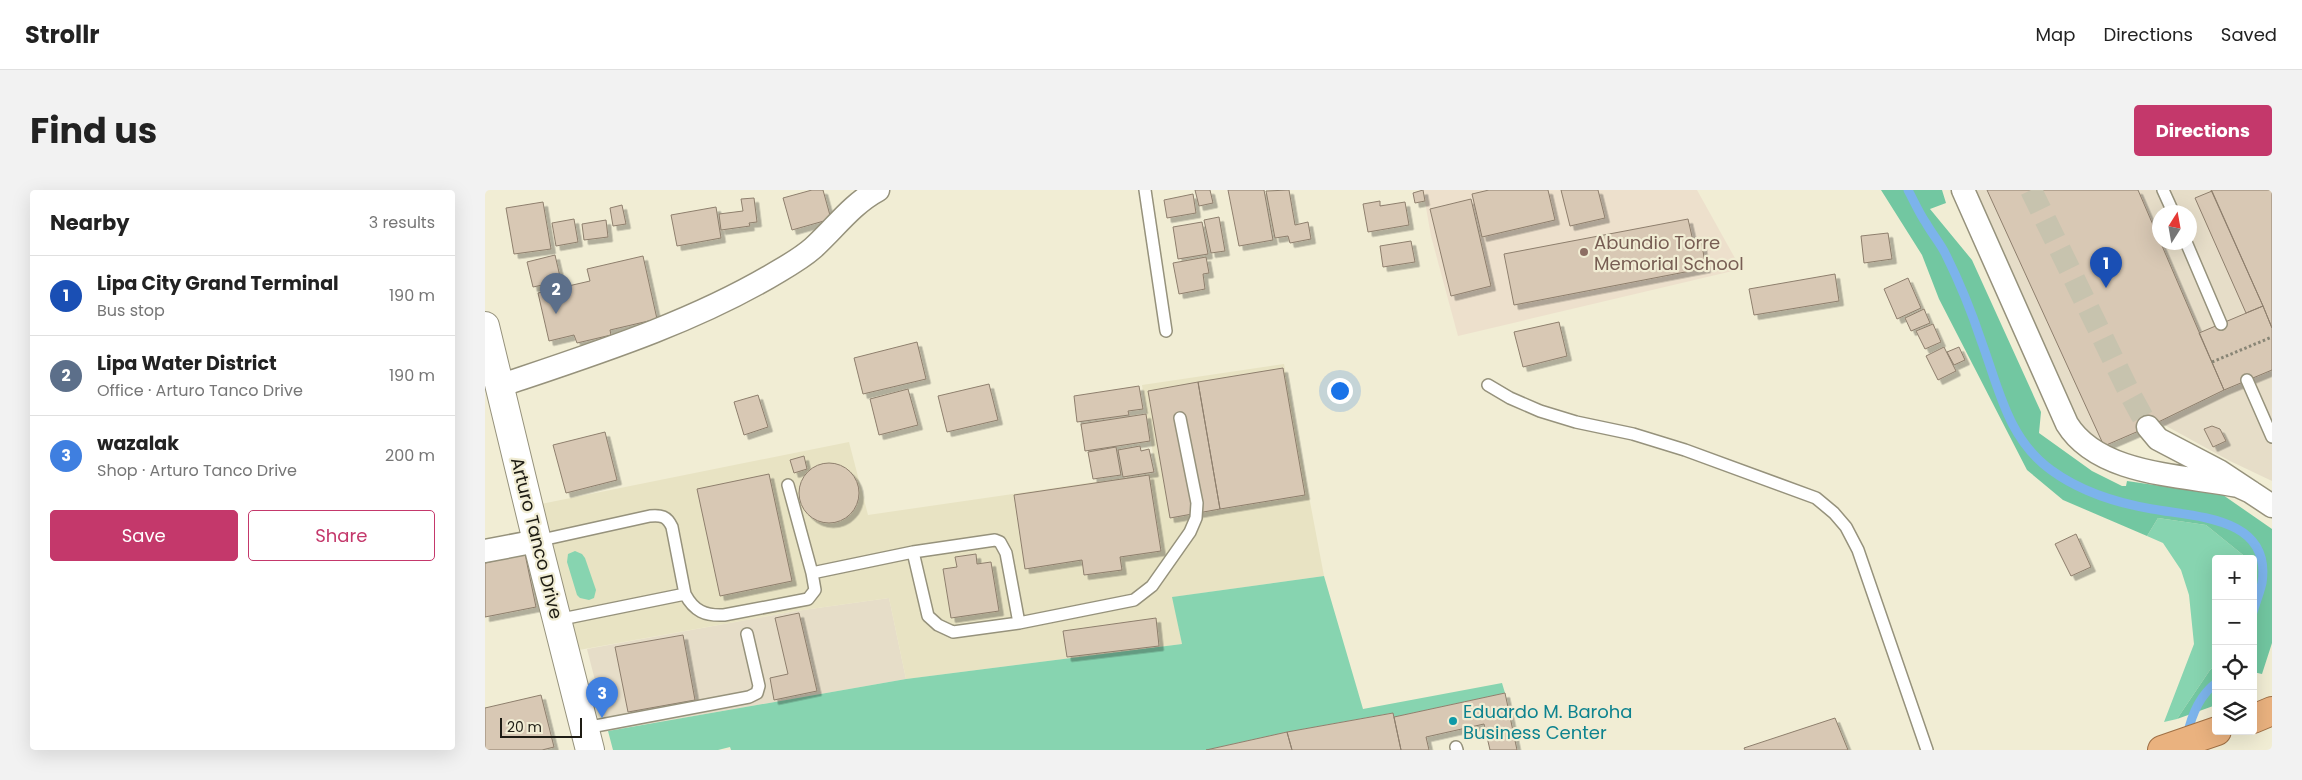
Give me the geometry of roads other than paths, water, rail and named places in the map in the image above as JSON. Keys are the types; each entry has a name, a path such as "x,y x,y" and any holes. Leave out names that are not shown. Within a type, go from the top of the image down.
{"highway":[{"path":"2162,750 2212,733"}],"street":[{"path":"499,386 635,339 742,293 813,248 853,207 878,190"},
{"path":"1966,193 2067,424 2079,440 2095,453 2130,466 2238,486 2251,492"},
{"name":"Arturo Tanco Drive","path":"485,326 537,541 588,739"},
{"path":"2148,427 2158,439 2219,471 2272,506"},
{"path":"485,552 537,541"},
{"path":"2260,716 2272,696"}],"lane":[{"path":"1145,190 1166,330"},
{"path":"2163,190 2170,205"},
{"path":"2189,250 2221,324"},
{"path":"2247,380 2272,436"},
{"path":"1488,385 1510,398 1540,411 1576,422 1633,434 1776,483 1816,498 1835,513 1846,527 1858,550 1927,750"},
{"path":"913,552 928,616 938,625 953,632 1019,623 1134,600 1152,586 1190,532 1197,511 1179,418"},
{"path":"537,541 660,515 668,520 672,527 685,594 690,603 699,611 711,616 724,615 808,599 815,590 788,485"},
{"path":"812,574 913,552 988,539 1000,542 1006,553 1019,623"},
{"path":"557,620 685,594"},
{"path":"588,739 749,698 757,693 759,686 747,634"}],"waterway":[{"path":"1908,190 1921,215 1944,251 1956,276 2000,395 2024,444 2036,458 2051,470 2075,485 2100,496 2152,509 2209,519 2227,524 2243,533 2255,545 2262,561 2262,583 2257,600"},
{"path":"2187,736 2197,707 2212,686"}],"tunnel":[{"path":"2031,190 2130,394 2148,427"}],"place":[{"name":"Abundio Torre Memorial School","path":"1584,252"},
{"name":"Lipa City Grand Terminal","path":"2106,288"},
{"name":"Lipa Water District","path":"556,314"},
{"name":"wazalak","path":"602,718"},
{"name":"Eduardo M. Baroha Business Center","path":"1453,721"}]}
